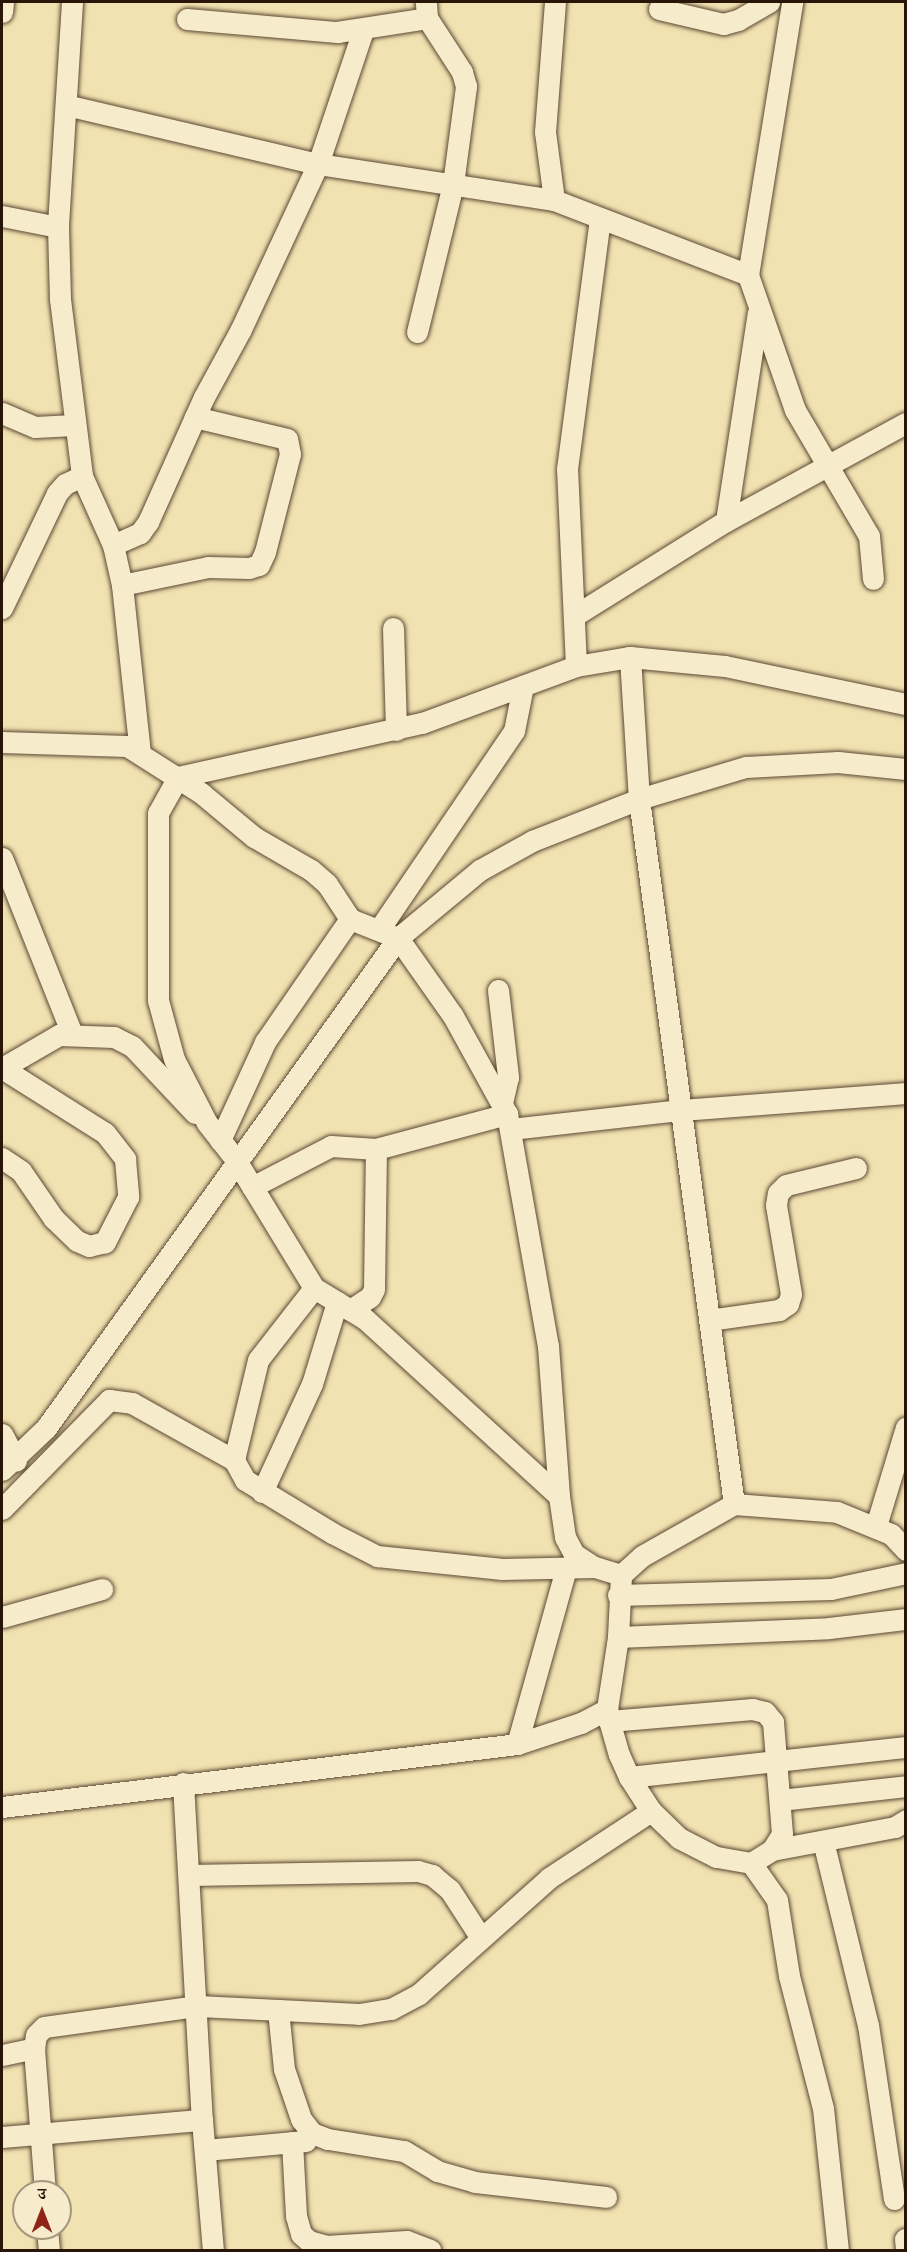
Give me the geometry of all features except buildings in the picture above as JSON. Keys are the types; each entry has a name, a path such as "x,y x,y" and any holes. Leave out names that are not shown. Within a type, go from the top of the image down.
{"street":[{"path":"2,12 3,2"},
{"path":"72,2 58,227 60,299 82,476 112,544 122,585 140,753"},
{"path":"554,200 545,132 555,2"},
{"path":"659,9 723,24 738,20 769,2"},
{"path":"792,2 748,275 758,312 795,410 869,536 873,579"},
{"path":"187,19 337,32 363,30 427,10 462,72 466,86 453,184 417,332"},
{"path":"112,544 140,533 148,522 195,417 241,329 318,164 363,30"},
{"path":"66,105 318,164 554,200 748,275"},
{"path":"2,216 58,227"},
{"path":"576,666 577,614 567,505 567,469 600,218"},
{"path":"726,521 758,312"},
{"path":"2,413 35,427 74,425"},
{"path":"122,585 208,567 249,568 259,565 265,552 290,454 287,439 195,417"},
{"path":"577,614 726,521 906,423"},
{"path":"2,608 57,493 65,484 82,476"},
{"path":"393,628 396,730"},
{"path":"630,657 639,799 734,1504"},
{"path":"207,1123 174,1059 158,1000 156,830 165,797 178,777 396,730 576,666 630,657 724,666 906,704"},
{"path":"9,1465 46,1428 190,1231 389,933 514,731 523,686"},
{"path":"2,742 112,743 140,753 178,777 254,837 311,870 327,884 350,919 389,933 453,1016 507,1115"},
{"path":"389,933 505,855 639,799 746,767 838,762 906,769"},
{"path":"2,858 72,1034"},
{"path":"220,1140 265,1042 350,919"},
{"path":"498,990 508,1077 507,1115 548,1346 559,1496 565,1537 574,1554 619,1585 831,1589 906,1574"},
{"path":"2,1158 21,1171 54,1220 77,1241 89,1246 105,1242 128,1197 125,1159 105,1133 2,1068 59,1035 114,1037 132,1046 207,1123 236,1160 314,1288 392,1342 559,1496"},
{"path":"252,1187 331,1146 376,1149 507,1115 681,1110 906,1093"},
{"path":"262,1492 312,1384 343,1306 370,1297 374,1289 376,1149"},
{"path":"709,1320 779,1310 788,1304 791,1294 776,1205 778,1193 786,1185 856,1168"},
{"path":"234,1460 258,1360 314,1288"},
{"path":"2,1509 109,1400 132,1403 234,1460 245,1480 262,1492 377,1556 502,1569 594,1567"},
{"path":"876,1526 906,1426"},
{"path":"2,1434 9,1465"},
{"path":"906,1550 891,1534 837,1512 734,1504 642,1556 619,1585 618,1637 608,1715 629,1778 651,1810 680,1838 716,1857 751,1863 772,1850 896,1827 906,1820"},
{"path":"517,1744 566,1568"},
{"path":"2,1617 102,1589"},
{"path":"618,1637 829,1628 906,1619"},
{"path":"2,1807 517,1744 608,1715 752,1709 765,1712 773,1722 782,1834 772,1850"},
{"path":"629,1778 906,1747"},
{"path":"183,1784 198,2006 202,2120 213,2250"},
{"path":"780,1800 906,1786"},
{"path":"44,2180 34,2048 36,2035 44,2027 198,2006 359,2014 391,2009 419,1994 549,1878 651,1810"},
{"path":"823,1840 868,2025 894,2199"},
{"path":"751,1863 777,1900 789,1976 823,2109 838,2250"},
{"path":"189,1875 418,1871 432,1875 450,1890 481,1938"},
{"path":"278,2010 279,2046 291,2093 312,2133 328,2139 404,2151 437,2171 475,2182 606,2197"},
{"path":"2,2055 34,2048"},
{"path":"2,2137 202,2120"},
{"path":"205,2150 328,2139"},
{"path":"292,2142 296,2216 301,2234 309,2241 326,2246 407,2241 430,2250"},
{"path":"905,2239 906,2249"}]}
